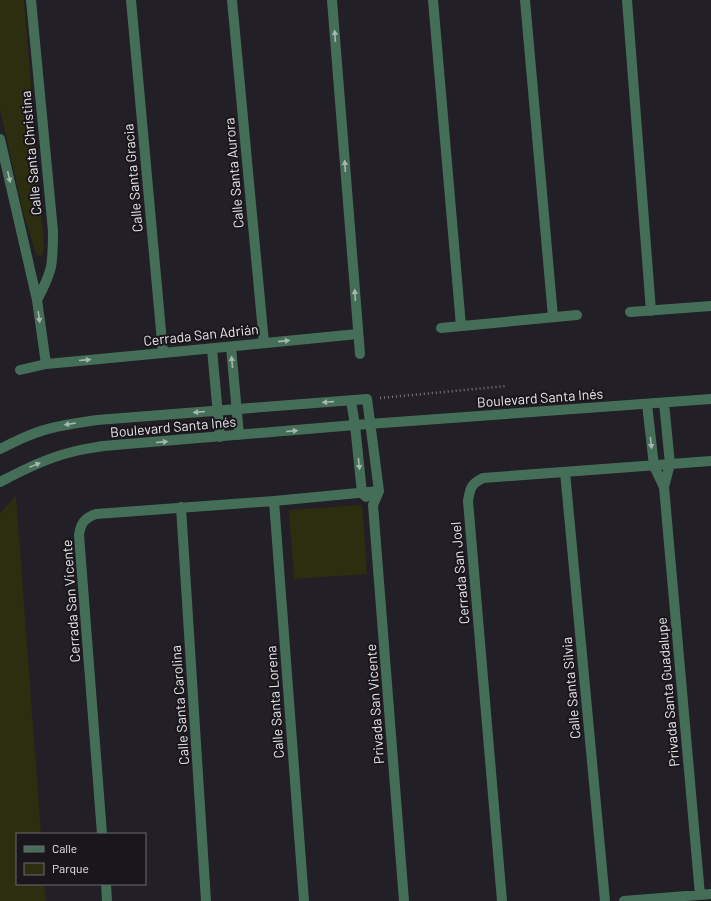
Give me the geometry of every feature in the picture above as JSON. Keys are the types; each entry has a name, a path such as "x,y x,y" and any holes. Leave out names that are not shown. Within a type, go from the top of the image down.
{"street":[{"name":"Calle Santa Christina","path":"31,0 53,231 51,268 46,284 37,300"},
{"name":"Calle Santa Gracia","path":"131,0 163,353"},
{"name":"Calle Santa Aurora","path":"232,0 264,343"},
{"path":"332,0 360,354"},
{"path":"433,0 461,326"},
{"path":"525,0 553,317"},
{"path":"627,0 651,311"},
{"path":"0,139 37,300 46,364"},
{"path":"630,312 711,306"},
{"path":"441,328 578,315"},
{"name":"Cerrada San Adrián","path":"20,370 46,364 358,334"},
{"path":"230,347 239,435"},
{"path":"212,348 220,437"},
{"path":"367,399 379,491"},
{"name":"Boulevard Santa Inés","path":"0,449 34,433 56,427 97,420 367,399"},
{"name":"Boulevard Santa Inés","path":"0,482 30,466 48,459 72,452 103,446 355,425 711,399"},
{"path":"351,401 362,493 373,505"},
{"name":"Privada Santa Guadalupe","path":"664,403 670,464 664,487 700,895"},
{"name":"Privada Santa Guadalupe","path":"647,404 654,466 664,487"},
{"name":"Cerrada San Joel","path":"502,901 468,501 470,488 483,478 711,461"},
{"name":"Calle Santa Silvia","path":"565,472 605,901"},
{"name":"Cerrada San Vicente","path":"102,833 79,534 80,527 84,521 90,516 96,514 274,501 379,491"},
{"name":"Privada San Vicente","path":"379,491 373,505 404,901"},
{"name":"Calle Santa Lorena","path":"274,501 304,901"},
{"name":"Calle Santa Carolina","path":"181,507 206,901"},
{"path":"106,885 107,901"},
{"path":"624,901 711,894"}],"path":[{"path":"367,399 507,386"}],"green space":[{"path":"0,0 24,0 44,248 42,257 36,254 23,211 0,109"},
{"path":"16,496 41,833 16,833 16,885 44,885 46,901 0,901 0,513"},
{"path":"362,505 367,574 294,579 289,510"}]}
